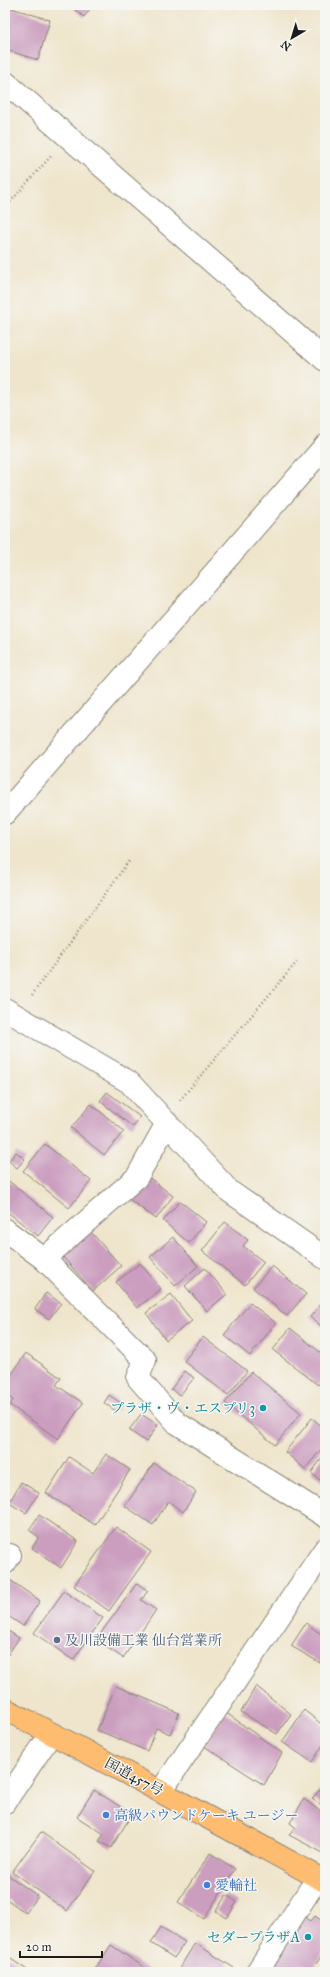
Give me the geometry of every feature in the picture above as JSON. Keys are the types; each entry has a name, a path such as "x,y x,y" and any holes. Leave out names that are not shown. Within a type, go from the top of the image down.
{"highway":[{"name":"国道457号","path":"5,1709 322,1879"}],"street":[{"path":"5,82 325,360"},
{"path":"5,813 325,446"},
{"path":"5,1009 129,1082 229,1191 325,1258"},
{"path":"44,1259 137,1177 167,1123"},
{"path":"5,1230 44,1259 145,1360 138,1378 177,1424 325,1516"},
{"path":"160,1791 325,1549"},
{"path":"5,1802 52,1734"},
{"path":"257,1972 322,1879"}],"path":[{"path":"5,208 68,137"},
{"path":"30,997 130,861"},
{"path":"178,1103 297,962"}],"building":[{"path":"69,5 93,5 84,17"},
{"path":"5,6 50,20 38,60 6,50 9,42 5,41"},
{"path":"107,1092 140,1117 133,1127 100,1101"},
{"path":"91,1104 124,1131 104,1155 71,1128"},
{"path":"45,1144 91,1181 69,1208 23,1171"},
{"path":"16,1152 25,1159 17,1168 9,1161"},
{"path":"147,1176 173,1196 156,1219 129,1199"},
{"path":"5,1178 53,1217 38,1236 5,1210"},
{"path":"180,1201 206,1222 189,1243 163,1221"},
{"path":"225,1222 248,1240 243,1246 264,1262 245,1285 202,1251"},
{"path":"90,1231 121,1266 93,1291 62,1256"},
{"path":"173,1237 198,1266 175,1286 150,1257"},
{"path":"140,1263 161,1289 137,1308 116,1282"},
{"path":"272,1266 306,1294 287,1316 253,1288"},
{"path":"205,1268 227,1294 207,1311 185,1286"},
{"path":"46,1293 61,1303 49,1319 35,1309"},
{"path":"171,1294 192,1321 166,1340 146,1313"},
{"path":"325,1298 325,1329 310,1317"},
{"path":"250,1303 276,1323 250,1356 224,1335"},
{"path":"290,1328 325,1356 325,1376 318,1385 273,1350"},
{"path":"203,1337 247,1371 228,1395 184,1361"},
{"path":"26,1353 61,1378 56,1385 83,1403 58,1439 10,1405 13,1400 5,1394 5,1384"},
{"path":"185,1371 194,1378 180,1395 171,1389"},
{"name":"プラザ・ヴ・エスプリ3","path":"251,1372 301,1413 275,1445 225,1403"},
{"path":"109,1395 121,1403 116,1411 104,1403"},
{"path":"141,1414 158,1425 146,1442 129,1430"},
{"path":"312,1418 325,1429 325,1445 305,1469 285,1452"},
{"path":"106,1454 130,1470 95,1525 46,1493 69,1457 93,1473"},
{"path":"325,1454 325,1484 311,1473"},
{"path":"154,1463 196,1492 183,1512 168,1501 153,1525 125,1506"},
{"path":"21,1482 39,1493 26,1513 9,1503"},
{"path":"39,1515 78,1541 61,1568 32,1548 39,1537 29,1530"},
{"path":"116,1527 151,1552 109,1611 74,1586"},
{"path":"10,1580 40,1601 23,1626 5,1614 5,1588"},
{"path":"137,1583 148,1591 141,1600 156,1610 123,1658 96,1640"},
{"path":"64,1591 103,1618 73,1660 34,1633"},
{"path":"306,1623 325,1637 325,1659 322,1664 291,1646"},
{"path":"5,1629 19,1638 5,1659"},
{"path":"116,1686 179,1713 170,1734 156,1728 147,1751 97,1730"},
{"path":"256,1686 291,1714 277,1734 241,1712"},
{"path":"304,1710 325,1727 325,1742 312,1762 282,1742"},
{"path":"225,1712 282,1753 264,1785 204,1746"},
{"path":"325,1783 325,1807 312,1799"},
{"path":"94,1790 132,1814 111,1848 99,1841 104,1834 77,1817"},
{"path":"304,1799 325,1815 325,1854 289,1835 296,1828 290,1823"},
{"path":"41,1832 95,1871 67,1911 12,1872"},
{"path":"210,1853 235,1869 204,1919 178,1902"},
{"path":"5,1873 38,1896 26,1913 5,1898"},
{"path":"226,1895 237,1902 227,1918 216,1911"},
{"name":"セダープラザA","path":"315,1916 325,1923 325,1951 310,1972 267,1972 305,1917 311,1921"},
{"path":"161,1927 185,1942 174,1958 151,1943"},
{"path":"195,1943 234,1968 232,1972 177,1972"},
{"path":"111,1945 151,1972 93,1972"},
{"path":"5,1955 30,1972 5,1972"}],"place":[{"name":"プラザ・ヴ・エスプリ3","path":"263,1408"},
{"name":"及川設備工業 仙台営業所","path":"57,1640"},
{"name":"高級パウンドケーキ ユージー","path":"106,1815"},
{"name":"愛輪社","path":"207,1885"},
{"name":"セダープラザA","path":"308,1937"}]}
